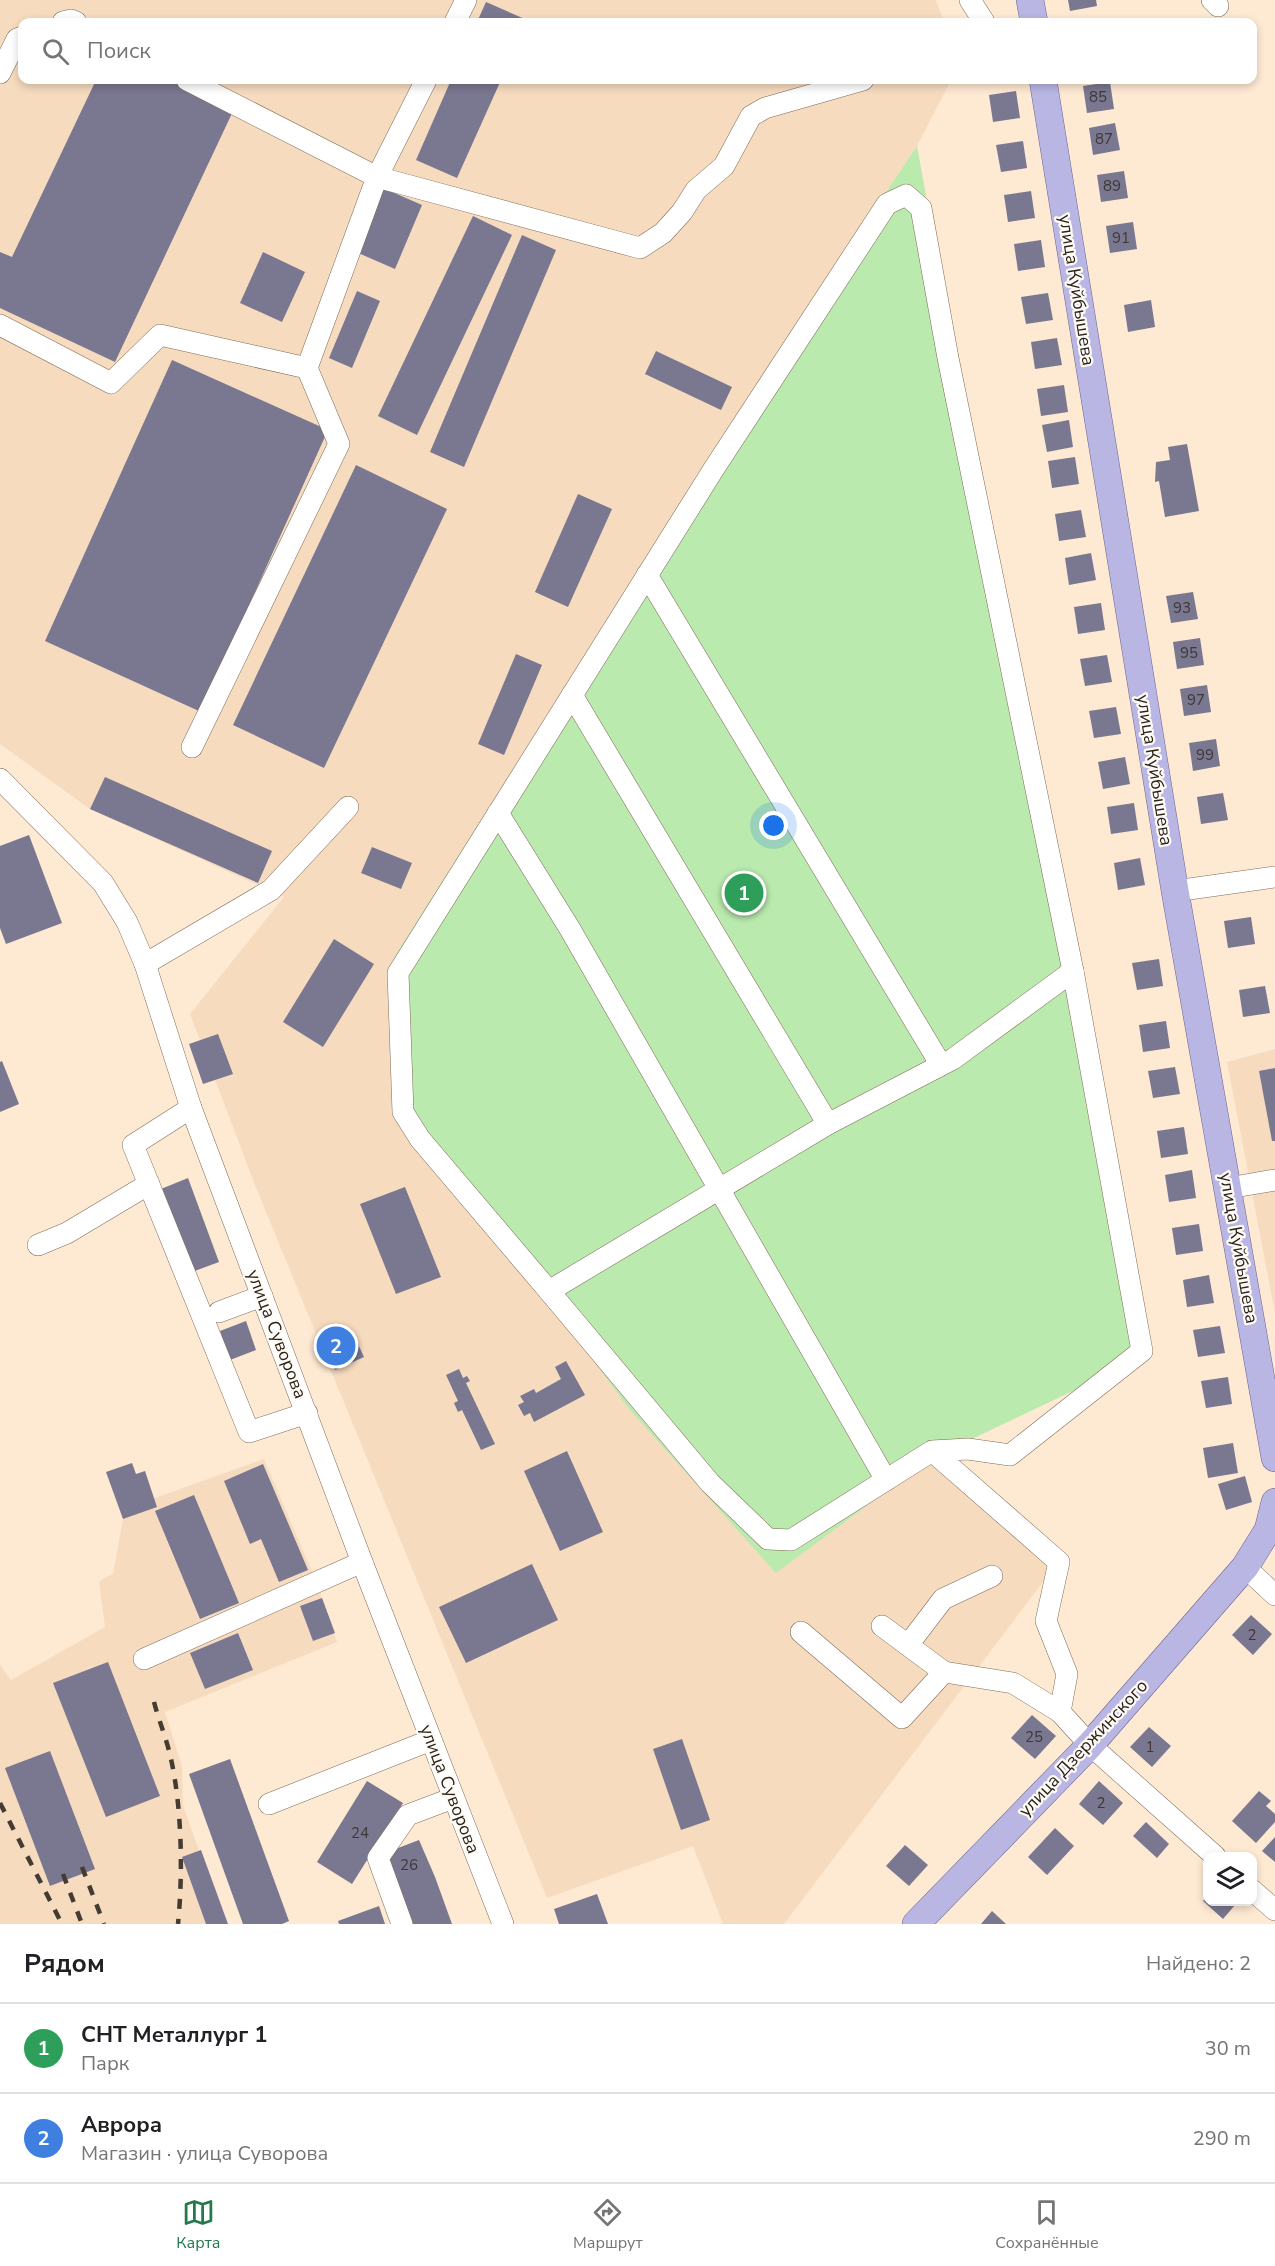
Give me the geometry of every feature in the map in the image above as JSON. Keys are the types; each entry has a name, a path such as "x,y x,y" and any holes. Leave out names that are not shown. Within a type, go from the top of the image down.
{"main road":[{"path":"1030,0 1033,18"},
{"name":"улица Куйбышева","path":"1044,84 1175,891 1228,1188 1271,1400 1275,1458"},
{"path":"1245,1567 1268,1530 1275,1502"},
{"name":"улица Дзержинского","path":"919,1923 1090,1744 1245,1567"}],"street":[{"path":"457,18 466,0"},
{"path":"970,0 981,18"},
{"path":"0,73 18,39"},
{"path":"195,84 377,177 640,248 663,233 682,212 696,190 724,166 751,116 765,108 849,84"},
{"path":"192,747 339,444 308,368 377,177 424,84"},
{"path":"906,195 921,207 948,358 1073,971 1142,1351 1010,1455 968,1449 932,1451 791,1540 768,1539 710,1483 420,1139 403,1112 398,973 572,695 886,204 906,195"},
{"path":"0,325 111,383 160,335 308,368"},
{"path":"647,575 941,1065"},
{"path":"572,695 828,1124"},
{"name":"улица Суворова","path":"0,779 103,883 128,922 146,964 191,1108 362,1562 503,1924"},
{"path":"146,964 271,890 348,807"},
{"path":"498,813 570,929 886,1480"},
{"path":"1175,891 1275,877"},
{"path":"549,1291 828,1124 941,1065 1073,971"},
{"path":"191,1108 133,1145 249,1432 307,1413"},
{"path":"1228,1188 1275,1180"},
{"path":"38,1245 67,1233 149,1184"},
{"path":"219,1312 262,1296"},
{"path":"932,1451 1059,1562 1046,1621 1067,1674 1060,1713"},
{"path":"144,1659 362,1562"},
{"path":"1245,1567 1275,1595"},
{"path":"908,1645 943,1599 992,1576"},
{"path":"882,1626 944,1672 1013,1683 1060,1713 1090,1744 1209,1852"},
{"path":"801,1632 902,1718 944,1672"},
{"path":"269,1804 431,1740"},
{"path":"402,1924 378,1858 408,1815 453,1798"},
{"path":"1257,1894 1275,1910"}],"shaded area":[{"path":"0,0 936,0 943,18 18,18 18,84 949,84 917,146 756,386 396,954 388,987 508,1244 777,1572 930,1459 1055,1566 784,1924 723,1924 693,1846 547,1898 255,1185 190,1014 284,897 90,809 0,744"},
{"path":"1275,1049 1275,1313 1227,1062"},
{"path":"264,1459 316,1581 337,1642 165,1712 182,1767 183,1805 225,1924 0,1924 0,1665 11,1680 105,1627 99,1581 113,1574 123,1519 138,1504"}],"green space":[{"path":"917,146 1138,1360 930,1459 776,1573 629,1409 508,1244 397,1124 388,987 396,954 756,386"}],"building":[{"path":"1068,0 1096,0 1097,6 1070,11"},
{"path":"486,2 522,18 479,18"},
{"path":"94,84 180,84 234,109 115,362 0,308 0,252 12,257"},
{"path":"449,84 499,84 457,178 416,160"},
{"path":"1110,84 1114,109 1087,113 1083,86"},
{"path":"1016,91 1020,118 993,122 989,95"},
{"path":"1115,123 1120,150 1093,155 1089,128"},
{"path":"1023,141 1027,168 1001,172 996,145"},
{"path":"1124,171 1128,198 1101,202 1097,175"},
{"path":"383,188 422,205 395,269 356,252"},
{"path":"1031,191 1035,218 1008,222 1004,195"},
{"path":"473,216 512,235 417,435 378,416"},
{"path":"1133,222 1137,249 1110,253 1106,226"},
{"path":"522,235 556,250 464,467 430,452"},
{"path":"1041,240 1045,267 1018,271 1014,244"},
{"path":"263,252 305,272 282,322 240,303"},
{"path":"357,291 380,301 352,368 329,358"},
{"path":"1048,293 1053,320 1026,324 1021,297"},
{"path":"1151,300 1155,327 1128,332 1124,305"},
{"path":"1057,338 1062,365 1035,369 1031,342"},
{"path":"656,351 732,387 721,410 645,374"},
{"path":"172,360 328,430 201,712 45,641"},
{"path":"1064,385 1068,412 1041,416 1037,389"},
{"path":"1069,420 1073,447 1047,452 1042,425"},
{"path":"1187,444 1199,511 1165,517 1159,481 1155,482 1156,462 1170,460 1168,447"},
{"path":"1075,457 1079,484 1052,488 1048,461"},
{"path":"356,465 447,509 324,768 233,725"},
{"path":"578,494 612,509 568,607 535,592"},
{"path":"1081,510 1086,537 1059,541 1055,514"},
{"path":"1091,553 1096,580 1069,585 1065,558"},
{"path":"1193,592 1198,619 1171,623 1166,596"},
{"path":"1101,603 1105,630 1078,634 1074,607"},
{"path":"1200,638 1204,665 1177,669 1173,642"},
{"path":"516,654 542,665 504,755 478,744"},
{"path":"1107,655 1112,682 1085,686 1080,659"},
{"path":"1207,685 1211,712 1184,716 1180,689"},
{"path":"1116,707 1121,734 1094,738 1089,711"},
{"path":"1216,739 1220,766 1193,771 1189,743"},
{"path":"1125,757 1130,784 1103,789 1098,762"},
{"path":"105,777 272,851 258,883 90,809"},
{"path":"1223,793 1228,820 1201,824 1197,797"},
{"path":"1134,803 1138,830 1111,834 1107,807"},
{"path":"29,835 62,923 6,944 0,928 0,846"},
{"path":"372,847 412,863 401,889 361,873"},
{"path":"1140,858 1145,885 1118,890 1114,863"},
{"path":"1251,917 1255,944 1228,948 1224,921"},
{"path":"334,939 374,964 323,1047 283,1022"},
{"path":"1159,959 1163,986 1137,990 1132,963"},
{"path":"1265,986 1270,1013 1243,1017 1239,990"},
{"path":"1166,1021 1170,1048 1143,1052 1139,1025"},
{"path":"218,1034 233,1074 203,1084 189,1044"},
{"path":"2,1061 19,1104 0,1112 0,1062"},
{"path":"1175,1067 1180,1094 1153,1098 1148,1071"},
{"path":"1275,1068 1275,1141 1272,1141 1259,1071"},
{"path":"1184,1127 1188,1154 1161,1158 1157,1131"},
{"path":"1192,1170 1196,1198 1169,1202 1165,1175"},
{"path":"188,1178 219,1262 192,1272 161,1189"},
{"path":"405,1187 441,1277 396,1294 360,1204"},
{"path":"1199,1224 1203,1251 1176,1255 1172,1228"},
{"path":"1209,1275 1214,1303 1187,1307 1183,1280"},
{"path":"246,1321 256,1350 230,1360 220,1331"},
{"path":"1220,1326 1225,1353 1198,1357 1193,1330"},
{"path":"351,1329 364,1357 335,1370 322,1343"},
{"path":"566,1361 585,1395 534,1422 530,1413 524,1416 518,1405 524,1402 520,1396 534,1389 536,1393 561,1379 555,1367"},
{"path":"459,1369 463,1378 467,1376 470,1381 466,1383 495,1444 481,1450 462,1410 458,1412 454,1403 458,1401 446,1375"},
{"path":"1228,1377 1232,1404 1206,1408 1201,1381"},
{"path":"1233,1443 1238,1473 1208,1478 1203,1448"},
{"path":"567,1451 603,1532 560,1551 524,1471"},
{"path":"132,1463 136,1474 145,1471 157,1507 123,1519 106,1472"},
{"path":"263,1464 308,1570 279,1582 261,1539 250,1544 224,1481"},
{"path":"1245,1476 1252,1502 1226,1510 1218,1484"},
{"path":"194,1495 239,1603 200,1619 155,1511"},
{"path":"532,1564 558,1620 466,1663 439,1607"},
{"path":"322,1598 335,1633 313,1641 300,1606"},
{"path":"1251,1615 1272,1634 1253,1655 1232,1635"},
{"path":"238,1633 253,1670 205,1689 190,1653"},
{"path":"108,1662 160,1796 106,1817 53,1683"},
{"path":"1032,1715 1056,1736 1035,1759 1011,1738"},
{"path":"1149,1727 1171,1746 1152,1767 1130,1747"},
{"path":"682,1739 710,1820 681,1830 653,1749"},
{"path":"50,1751 95,1869 50,1886 5,1768"},
{"path":"230,1759 289,1921 282,1924 243,1924 189,1774"},
{"path":"367,1781 403,1803 352,1884 317,1862"},
{"path":"1099,1781 1123,1803 1103,1825 1079,1804"},
{"path":"1259,1791 1271,1801 1266,1806 1275,1814 1275,1822 1256,1843 1232,1821"},
{"path":"1146,1822 1169,1844 1157,1858 1133,1836"},
{"path":"1055,1828 1074,1846 1047,1875 1028,1857"},
{"path":"1275,1837 1275,1862 1262,1851"},
{"path":"419,1840 452,1924 407,1924 385,1853"},
{"path":"905,1845 928,1865 909,1886 886,1866"},
{"path":"201,1850 228,1924 206,1924 182,1857"},
{"path":"597,1894 608,1924 559,1924 554,1909"},
{"path":"379,1906 385,1924 339,1924 338,1921"},
{"path":"1209,1906 1234,1906 1223,1919"},
{"path":"992,1911 1006,1924 981,1924"}],"railway":[{"path":"154,1702 175,1778 181,1863 178,1924"},
{"path":"0,1803 62,1924"},
{"path":"82,1867 104,1924"},
{"path":"63,1874 82,1924"}],"place":[{"name":"СНТ Металлург 1","path":"744,893"},
{"name":"Аврора","path":"336,1346"}]}
